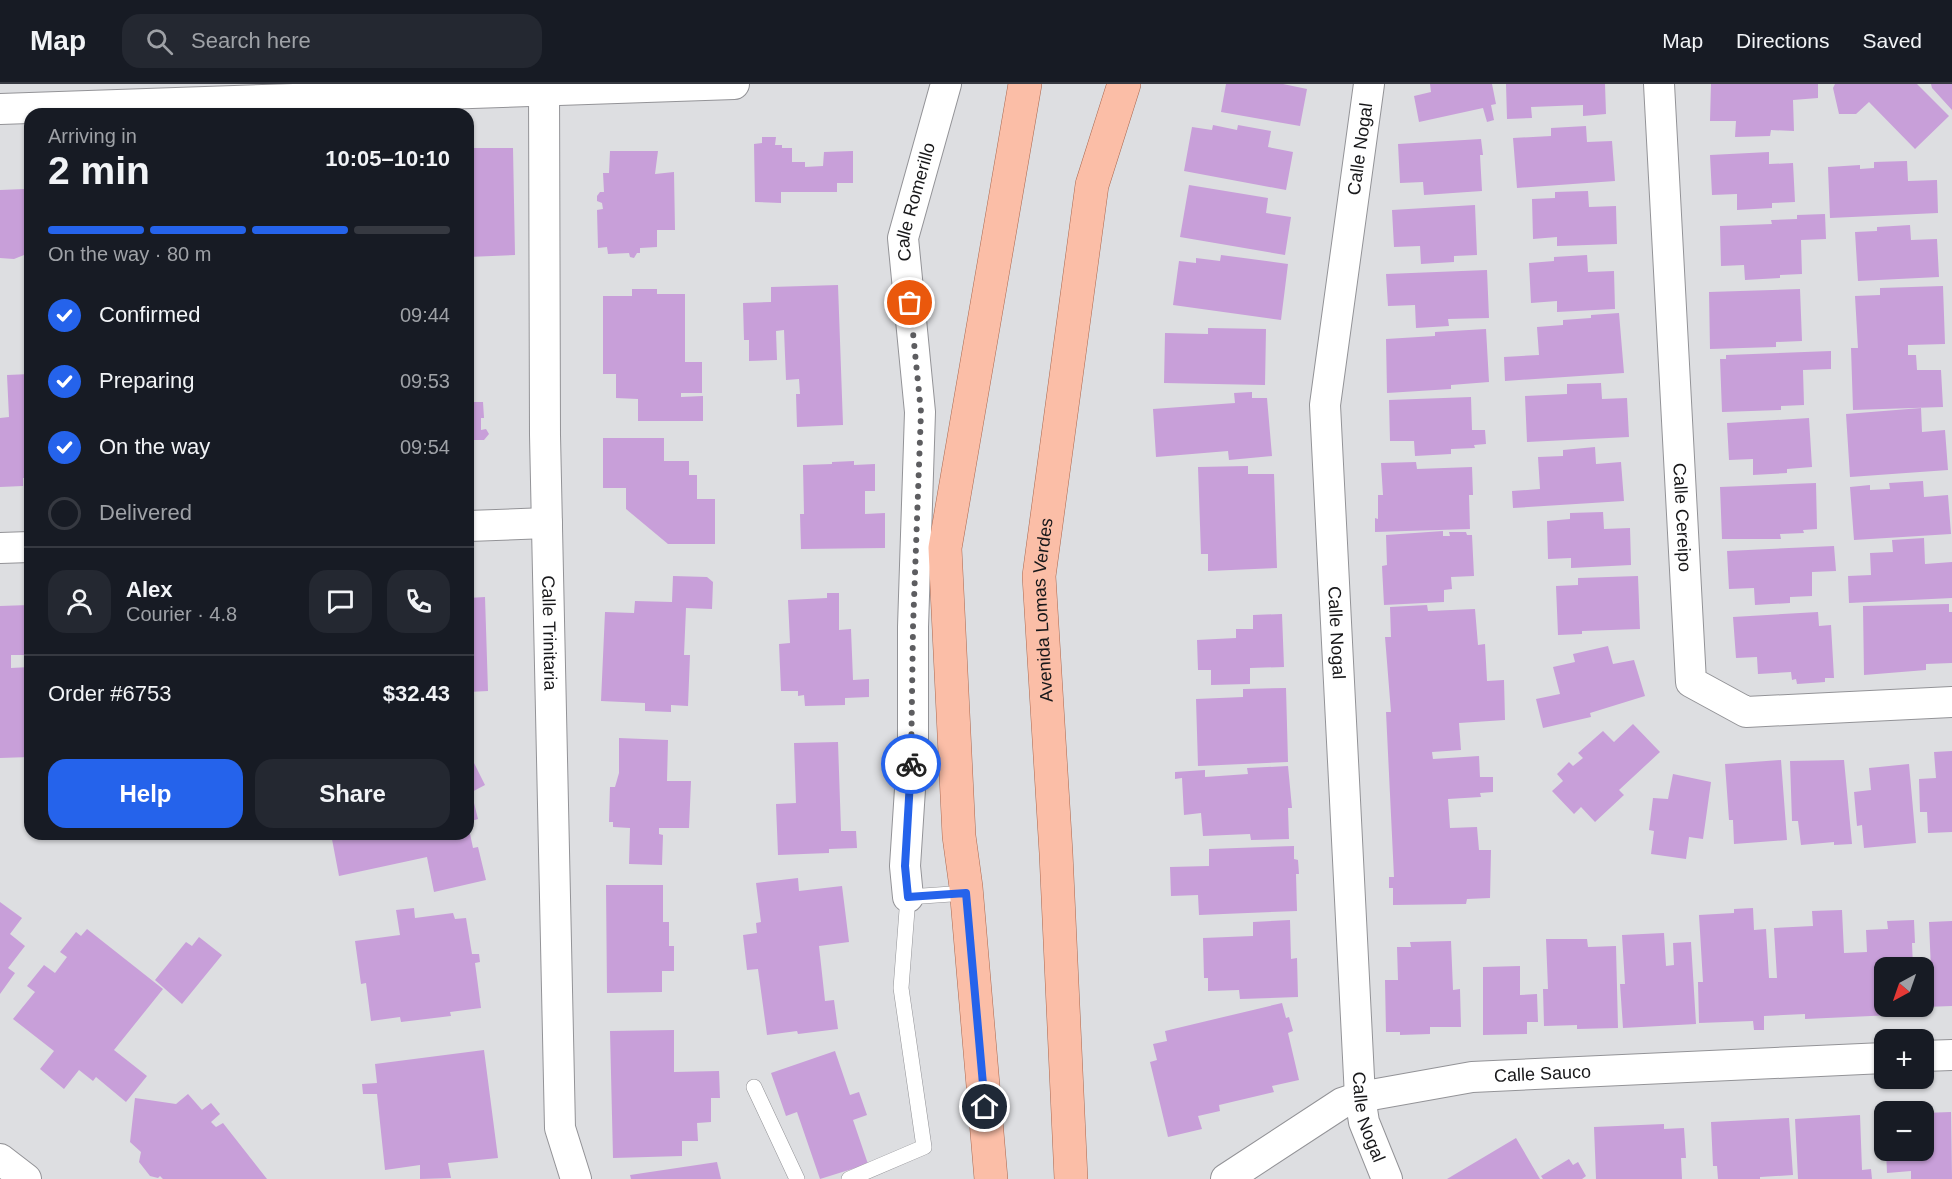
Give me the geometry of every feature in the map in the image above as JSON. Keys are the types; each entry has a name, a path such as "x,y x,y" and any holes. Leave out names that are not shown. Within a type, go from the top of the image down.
{"main road":[{"path":"992,1179 959,836 945,548 1025,84"},
{"name":"Avenida Lomas Verdes","path":"1071,1179 1056,853 1038,576 1092,185 1124,84"}],"street":[{"path":"26,108 544,88 734,84"},
{"name":"Calle Romerillo","path":"908,897 905,866 913,743 913,627 921,412 903,238 946,84"},
{"name":"Calle Nogal","path":"1369,84 1325,405 1360,1097 1364,1122 1387,1179"},
{"name":"Calle Cereipo","path":"1659,84 1691,682 1746,712 1952,702"},
{"name":"Calle Trinitaria","path":"544,88 547,523 560,1128 576,1179"},
{"path":"0,109 24,108"},
{"path":"474,526 547,523"},
{"path":"0,548 24,547"},
{"path":"1934,1056 1952,1055"},
{"name":"Calle Sauco","path":"1226,1179 1342,1103 1360,1097 1472,1077 1874,1058"},
{"path":"0,1159 26,1179"}],"lane":[{"path":"849,1179 924,1148 901,988 908,897 966,893"},
{"path":"754,1087 797,1179"}],"building":[{"path":"1226,84 1283,84 1307,89 1300,126 1221,112"},
{"path":"1430,84 1492,84 1496,104 1491,105 1494,120 1487,122 1483,108 1419,122 1414,96 1431,92"},
{"path":"1506,84 1605,84 1606,114 1583,116 1583,105 1531,107 1532,118 1507,119"},
{"path":"1711,84 1818,84 1818,98 1793,100 1794,131 1771,130 1770,136 1735,137 1736,121 1710,121"},
{"path":"1835,84 1917,84 1949,116 1915,149 1869,102 1856,114 1839,114 1833,88"},
{"path":"1931,84 1952,84 1952,110 1932,88"},
{"path":"1213,125 1237,130 1238,125 1271,131 1268,147 1293,152 1286,190 1184,171 1192,127 1212,130"},
{"path":"1586,126 1587,142 1612,141 1615,181 1517,188 1513,138 1551,136 1551,128"},
{"path":"762,137 776,137 775,145 792,148 792,162 805,162 805,167 823,166 824,152 853,151 853,183 837,183 837,192 781,192 781,203 755,202 754,144 762,143"},
{"path":"1481,139 1482,191 1424,195 1423,182 1400,183 1398,144"},
{"path":"474,148 513,148 515,255 474,257"},
{"path":"610,151 658,151 655,174 674,172 675,230 657,230 657,247 640,248 640,253 637,253 634,258 630,257 629,253 608,254 607,247 598,248 597,210 603,209 602,203 597,201 597,196 600,192 604,192 603,173 609,173"},
{"path":"1769,152 1769,164 1793,163 1795,202 1772,203 1772,208 1737,210 1737,194 1712,195 1710,155"},
{"path":"1907,161 1908,181 1937,180 1938,213 1830,218 1828,167 1860,165 1860,169 1874,168 1874,162"},
{"path":"1189,185 1268,198 1266,213 1291,217 1285,255 1180,237"},
{"path":"24,189 24,255 14,259 0,258 0,190"},
{"path":"1588,191 1589,207 1616,206 1617,244 1557,246 1557,237 1533,239 1532,199 1555,198 1555,192"},
{"path":"1475,205 1477,255 1454,256 1454,262 1421,264 1420,246 1394,247 1392,210"},
{"path":"1825,214 1826,239 1801,240 1802,274 1745,280 1744,265 1721,266 1720,226 1772,224 1771,220 1797,219 1797,215"},
{"path":"1910,225 1911,240 1937,239 1939,277 1858,281 1855,232 1877,231 1877,227"},
{"path":"1221,255 1288,264 1281,320 1173,305 1179,261 1196,263 1196,258 1220,261"},
{"path":"1587,255 1588,272 1614,271 1615,309 1557,312 1557,301 1531,303 1529,263 1554,261 1554,257"},
{"path":"1487,270 1489,318 1448,319 1449,326 1416,328 1415,305 1388,306 1386,274"},
{"path":"838,285 843,425 797,427 796,394 800,394 799,379 786,380 784,330 776,331 777,360 749,361 749,340 744,340 743,303 771,302 771,287"},
{"path":"1943,286 1945,344 1908,345 1908,355 1916,355 1917,370 1941,370 1943,407 1853,410 1851,348 1858,348 1855,296 1880,295 1880,288"},
{"path":"632,289 657,289 657,294 685,294 685,362 702,362 702,393 681,393 681,397 703,396 703,421 638,421 638,399 616,398 616,374 603,374 603,296 632,296"},
{"path":"1800,289 1802,341 1776,342 1776,347 1710,349 1709,292"},
{"path":"1619,313 1624,373 1505,381 1504,357 1539,355 1537,327 1563,325 1563,320 1591,318 1591,315"},
{"path":"1208,328 1266,329 1265,385 1164,383 1165,333 1208,334"},
{"path":"1486,329 1489,382 1451,385 1451,389 1387,393 1386,339 1435,336 1435,332"},
{"path":"1831,351 1831,369 1803,370 1804,405 1781,406 1781,410 1722,412 1720,359 1726,359 1726,355"},
{"path":"24,374 24,478 23,486 0,487 0,418 9,417 7,375"},
{"path":"1601,383 1602,399 1627,398 1629,437 1527,442 1525,396 1567,394 1567,384"},
{"path":"1252,392 1252,398 1267,398 1272,456 1229,460 1228,451 1156,457 1153,409 1235,403 1234,393"},
{"path":"1471,397 1472,430 1485,430 1486,444 1474,445 1475,448 1451,449 1451,454 1415,456 1414,441 1390,441 1389,400"},
{"path":"474,402 483,402 484,418 481,418 481,430 486,429 489,434 484,440 474,440"},
{"path":"1921,408 1922,432 1945,430 1948,470 1850,477 1846,414"},
{"path":"1809,418 1812,467 1787,469 1787,473 1753,475 1753,459 1729,460 1727,423"},
{"path":"603,438 664,438 664,461 689,461 689,475 697,475 697,499 715,499 715,544 668,544 626,509 626,488 603,488"},
{"path":"1595,447 1596,464 1621,462 1624,501 1513,508 1512,491 1540,489 1538,457 1563,456 1563,450"},
{"path":"854,461 854,465 875,464 875,491 865,491 865,514 885,513 885,548 801,549 800,514 804,514 803,465"},
{"path":"1416,462 1417,469 1472,467 1473,495 1469,495 1470,529 1375,532 1375,518 1378,519 1378,495 1383,495 1381,463"},
{"path":"1248,466 1248,474 1274,474 1277,568 1208,571 1208,554 1201,554 1198,467"},
{"path":"1923,481 1924,497 1948,495 1951,534 1854,540 1850,487 1870,485 1870,490 1890,489 1889,483"},
{"path":"1816,483 1817,529 1803,530 1804,533 1780,534 1781,539 1722,539 1720,487"},
{"path":"1603,512 1604,529 1630,528 1631,565 1571,568 1571,558 1548,559 1547,521 1570,519 1570,513"},
{"path":"1443,531 1443,536 1450,536 1449,532 1466,532 1467,535 1472,535 1474,576 1451,577 1452,589 1444,590 1444,602 1384,605 1382,566 1387,565 1386,535"},
{"path":"1924,538 1925,564 1952,562 1952,598 1849,603 1848,576 1871,575 1870,553 1893,552 1892,540"},
{"path":"1834,546 1836,571 1812,572 1812,596 1790,597 1790,603 1755,605 1754,588 1729,589 1727,551"},
{"path":"673,576 707,577 713,582 712,609 686,608 684,655 690,655 688,706 671,705 671,712 645,711 645,703 601,701 605,612 634,613 635,601 672,602"},
{"path":"1638,576 1640,629 1582,631 1582,634 1558,635 1556,586 1578,585 1578,578"},
{"path":"827,593 839,593 839,630 851,629 853,680 869,679 869,697 845,698 845,705 805,706 804,695 798,696 798,691 781,691 779,644 790,643 788,600 827,598"},
{"path":"485,597 488,691 474,692 474,598"},
{"path":"1949,604 1949,612 1952,612 1952,663 1926,664 1926,670 1864,675 1863,606"},
{"path":"24,605 24,655 11,655 11,668 24,667 24,757 0,758 0,606"},
{"path":"1427,605 1428,611 1475,609 1478,645 1485,644 1487,681 1504,680 1505,720 1459,723 1461,750 1432,752 1433,759 1479,756 1480,777 1493,777 1493,792 1480,793 1481,797 1448,799 1450,828 1477,827 1479,850 1491,850 1490,898 1467,899 1466,904 1393,905 1393,888 1389,888 1389,877 1394,877 1386,712 1391,712 1385,637 1391,637 1390,607"},
{"path":"1818,612 1819,626 1831,625 1834,678 1825,678 1825,682 1797,684 1796,679 1792,680 1791,672 1758,674 1757,657 1736,658 1733,617"},
{"path":"1282,614 1284,667 1250,668 1250,684 1211,685 1211,670 1198,670 1197,640 1236,638 1236,629 1253,629 1253,615"},
{"path":"1608,646 1613,664 1634,660 1645,696 1590,713 1591,717 1543,728 1536,699 1560,694 1553,667 1575,662 1573,654"},
{"path":"1286,688 1288,762 1198,766 1196,699 1243,697 1243,689"},
{"path":"1633,724 1660,752 1619,790 1624,795 1595,822 1581,807 1574,814 1552,791 1563,781 1557,774 1569,762 1573,766 1583,758 1578,753 1603,731 1614,742"},
{"path":"619,738 668,740 667,781 691,781 689,828 659,828 659,834 663,835 662,865 629,864 630,828 613,827 613,822 609,822 610,787 615,787 619,773"},
{"path":"838,742 841,831 856,831 857,848 829,849 829,853 778,855 776,804 796,803 794,743"},
{"path":"1952,751 1952,832 1928,833 1927,812 1920,812 1919,779 1936,778 1934,752"},
{"path":"1781,760 1787,840 1734,844 1733,820 1729,820 1725,764"},
{"path":"1844,760 1852,844 1834,845 1834,842 1801,845 1798,821 1792,821 1790,761"},
{"path":"474,763 485,785 474,791"},
{"path":"1909,764 1916,843 1864,848 1862,825 1857,826 1854,792 1871,790 1869,768"},
{"path":"1288,766 1292,808 1288,808 1289,839 1251,840 1250,834 1203,836 1201,813 1184,815 1182,778 1175,779 1175,772 1205,770 1205,777 1248,774 1247,768"},
{"path":"1673,774 1711,782 1703,839 1689,837 1686,859 1651,854 1654,831 1649,830 1653,798 1668,799"},
{"path":"474,803 478,819 474,820"},
{"path":"332,840 471,840 473,848 478,847 486,880 434,892 427,857 339,876"},
{"path":"1294,846 1294,859 1298,860 1299,874 1296,874 1297,911 1199,915 1198,895 1171,896 1170,867 1209,866 1209,849"},
{"path":"798,878 799,891 842,886 849,942 819,946 825,1001 834,1000 838,1029 767,1035 758,969 747,970 743,935 757,933 756,923 761,922 756,883"},
{"path":"606,885 663,885 663,922 669,922 669,946 674,946 674,971 662,971 662,992 607,993"},
{"path":"0,902 22,918 10,934 25,946 8,968 15,973 0,994"},
{"path":"414,908 415,918 453,913 455,919 466,918 472,954 479,954 480,962 475,963 481,1008 450,1012 451,1016 401,1022 400,1017 371,1021 366,983 361,984 355,941 400,935 396,910"},
{"path":"1753,908 1754,930 1766,929 1769,978 1777,978 1774,928 1813,926 1812,911 1842,910 1844,953 1867,952 1866,930 1888,929 1887,921 1914,920 1915,943 1912,943 1913,957 1874,957 1874,1016 1805,1019 1805,1014 1764,1016 1764,1030 1754,1030 1753,1021 1699,1023 1698,982 1703,982 1699,915 1734,913 1734,909"},
{"path":"1290,920 1291,959 1297,958 1298,997 1240,999 1239,990 1208,991 1208,978 1204,978 1203,938 1253,936 1253,922"},
{"path":"1952,921 1952,1006 1934,1007 1934,957 1930,957 1929,922"},
{"path":"87,929 163,989 114,1050 147,1076 126,1102 96,1077 93,1081 79,1070 64,1089 40,1069 54,1051 13,1019 35,992 27,986 44,965 55,973 67,957 60,952 76,932 81,936"},
{"path":"1664,933 1666,966 1674,965 1673,943 1691,942 1696,1024 1623,1028 1620,984 1625,984 1622,935"},
{"path":"199,937 222,955 182,1004 155,980 186,942 192,946"},
{"path":"1546,939 1587,939 1588,947 1616,946 1618,1028 1577,1029 1577,1025 1544,1026 1543,989 1548,989"},
{"path":"1451,941 1453,990 1460,989 1461,1027 1430,1027 1430,1034 1400,1035 1400,1032 1386,1032 1385,980 1398,980 1397,947 1411,947 1410,942"},
{"path":"1520,966 1520,995 1537,994 1538,1022 1527,1022 1527,1034 1483,1035 1483,967"},
{"path":"1282,1003 1293,1031 1288,1033 1299,1080 1272,1086 1274,1092 1219,1105 1220,1111 1198,1116 1202,1129 1168,1137 1150,1062 1157,1060 1153,1044 1167,1041 1165,1031"},
{"path":"674,1030 674,1072 719,1071 720,1098 711,1098 711,1122 697,1123 698,1141 682,1141 682,1156 613,1158 610,1031"},
{"path":"484,1050 498,1158 448,1163 451,1178 420,1179 420,1165 385,1170 377,1094 363,1094 362,1084 377,1083 375,1064"},
{"path":"835,1051 850,1095 859,1092 867,1115 853,1120 868,1164 820,1179 797,1112 786,1116 771,1073"},
{"path":"188,1094 202,1110 211,1103 220,1114 211,1122 216,1127 223,1123 267,1179 163,1179 160,1176 158,1178 150,1176 139,1162 141,1152 130,1142 135,1098 176,1104"},
{"path":"1951,1112 1952,1179 1911,1179 1911,1171 1887,1173 1886,1161 1934,1161 1934,1113"},
{"path":"1860,1115 1862,1170 1871,1169 1872,1179 1798,1179 1795,1119"},
{"path":"1789,1118 1793,1175 1760,1177 1760,1179 1718,1179 1717,1166 1713,1166 1711,1122"},
{"path":"1664,1124 1664,1129 1684,1128 1686,1158 1681,1158 1682,1179 1596,1179 1594,1127"},
{"path":"1516,1138 1540,1179 1447,1179"},
{"path":"1569,1159 1573,1165 1578,1162 1586,1176 1582,1179 1543,1179 1541,1176"},
{"path":"717,1162 721,1179 631,1179 630,1175"}],"way so far":[{"path":"910,303 921,412 913,627 911,764"}],"route":[{"path":"911,764 905,866 908,897 966,893 985,1107"}]}
